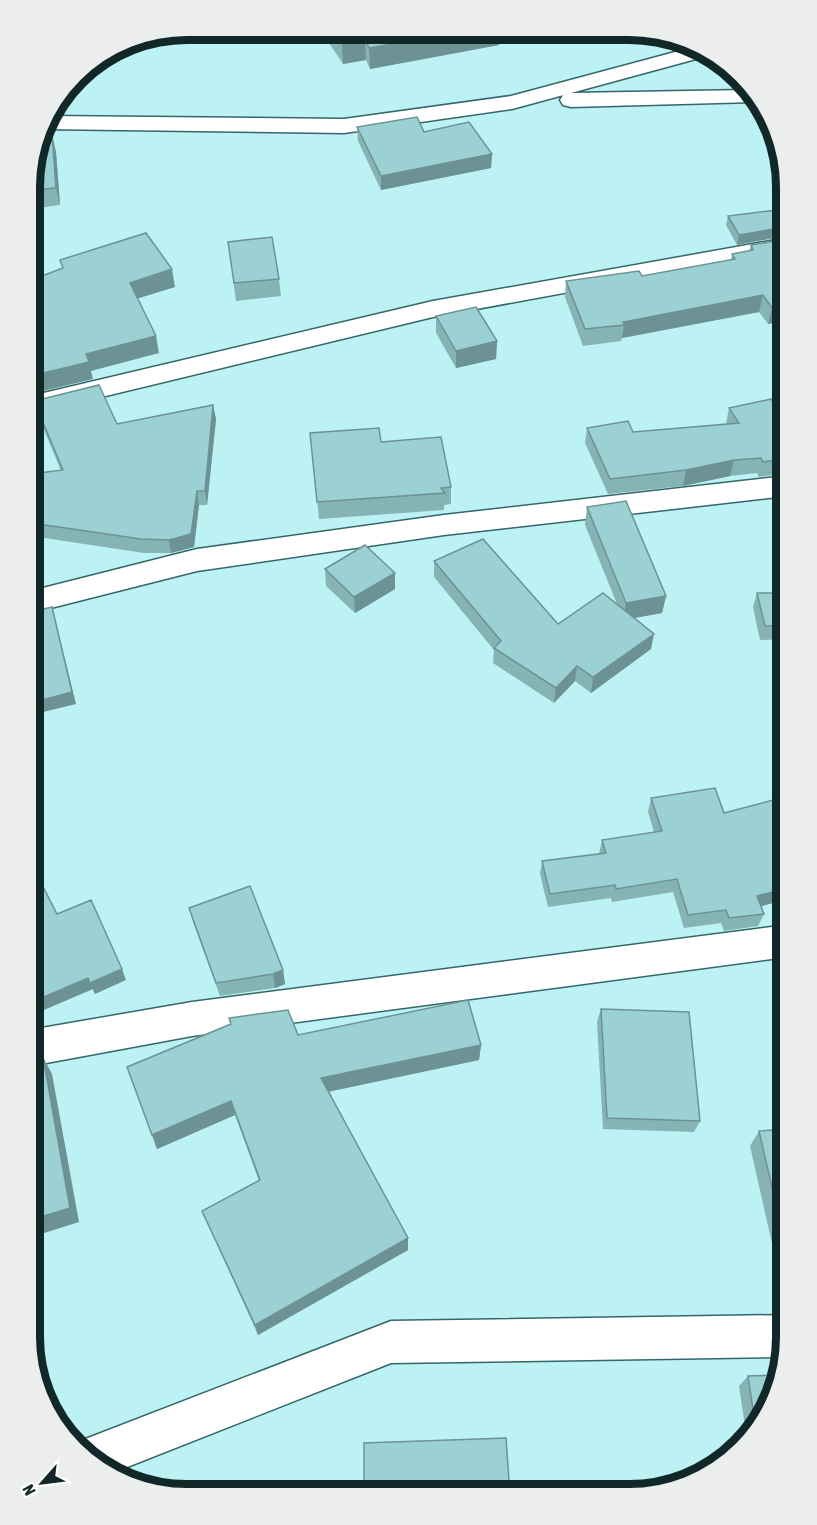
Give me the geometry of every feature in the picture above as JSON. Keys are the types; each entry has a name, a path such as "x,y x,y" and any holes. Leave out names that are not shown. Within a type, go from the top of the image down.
{"street":[{"path":"512,102 690,54"},
{"path":"56,123 344,126 512,102 744,96"},
{"path":"40,403 433,309 776,247"},
{"path":"40,600 197,560 444,525 776,487"},
{"path":"40,1046 192,1019 776,943"},
{"path":"100,1455 390,1342 776,1336"}],"building":[{"path":"340,40 359,40 342,43"},
{"path":"365,40 414,40 369,48"},
{"path":"417,117 424,132 469,122 492,154 381,176 357,127"},
{"path":"51,134 56,188 40,189 43,159"},
{"path":"776,210 776,229 739,235 728,216"},
{"path":"146,233 172,269 130,283 156,336 86,354 89,362 40,374 40,277 63,268 60,260"},
{"path":"272,237 279,279 234,283 228,242"},
{"path":"776,241 776,307 772,308 763,295 623,322 624,325 585,329 566,281 639,271 642,276 735,259 732,254 753,250 751,245"},
{"path":"476,307 497,341 456,351 436,316"},
{"path":"99,385 117,424 213,405 205,491 197,491 191,534 169,540 141,539 40,524 40,473 63,470 40,415 40,400"},
{"path":"771,399 776,406 776,460 763,462 761,458 734,460 686,470 610,479 587,428 628,421 633,432 739,423 729,408"},
{"path":"379,428 381,442 441,437 451,487 441,488 445,493 317,502 310,433"},
{"path":"626,501 666,596 626,603 587,507"},
{"path":"483,539 558,624 603,593 654,634 593,677 577,666 556,688 494,648 501,641 434,561"},
{"path":"365,545 395,573 354,597 325,569"},
{"path":"757,593 776,593 776,626 765,626"},
{"path":"52,607 72,692 40,701 40,610"},
{"path":"715,788 724,813 776,799 776,891 757,896 764,914 729,918 726,910 688,915 677,879 616,889 615,885 550,894 542,861 606,853 602,840 662,831 651,798"},
{"path":"40,881 57,914 91,900 122,969 90,983 88,978 40,999"},
{"path":"250,886 283,970 273,974 216,983 189,908"},
{"path":"468,1000 481,1045 321,1078 408,1238 255,1325 202,1211 260,1180 231,1101 152,1135 127,1067 231,1024 229,1018 288,1010 298,1035"},
{"path":"601,1009 689,1012 700,1121 607,1118"},
{"path":"43,1057 70,1208 40,1217 40,1058"},
{"path":"776,1130 776,1204 759,1131"},
{"path":"772,1375 754,1415 748,1376"},
{"path":"506,1438 509,1484 364,1484 364,1443"}]}
